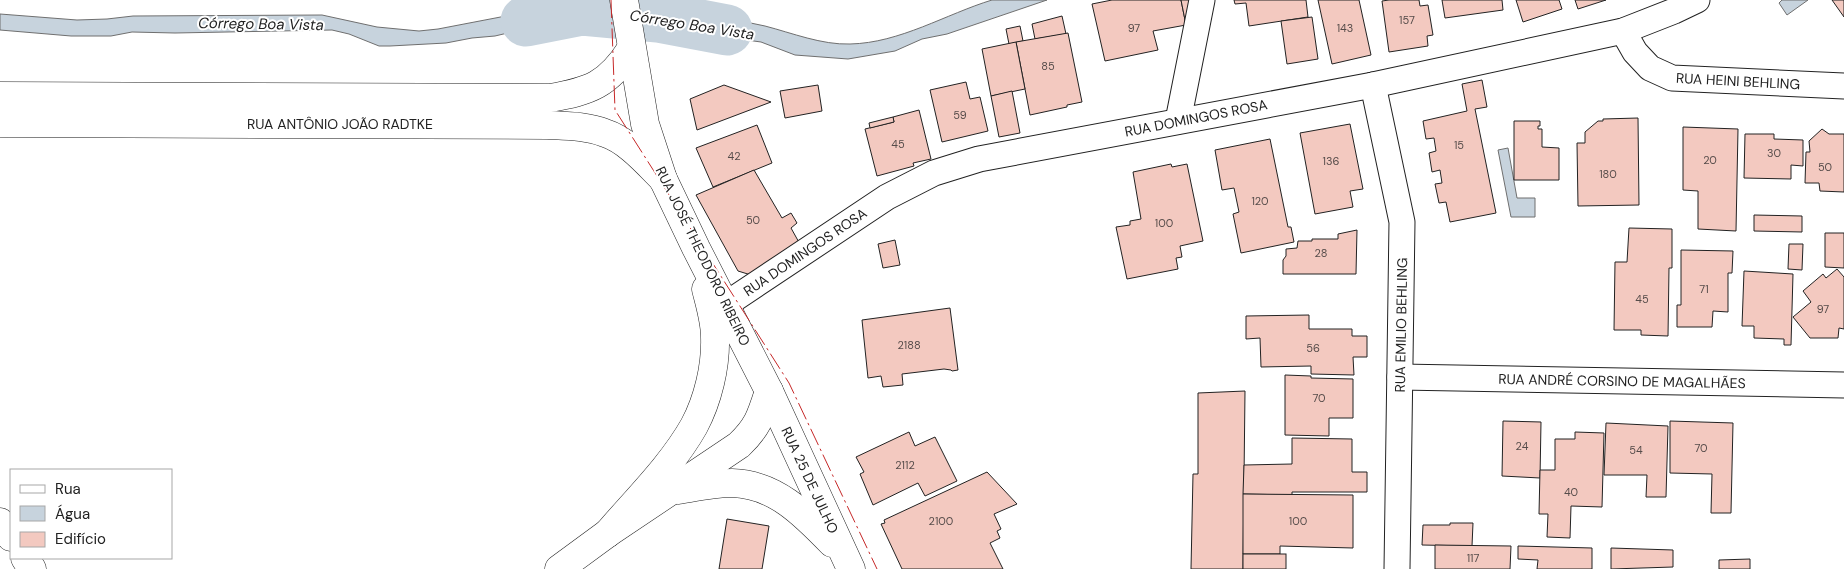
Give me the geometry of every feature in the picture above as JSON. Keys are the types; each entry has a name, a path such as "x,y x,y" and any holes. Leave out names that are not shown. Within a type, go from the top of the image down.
{"main road":[{"name":"RUA JOSÉ THEODORO RIBEIRO","path":"624,3 645,124 662,178 769,391"},
{"name":"RUA ANTÔNIO JOÃO RADTKE","path":"0,96 550,98 576,94 602,82 621,65 630,43"},
{"name":"RUA ANTÔNIO JOÃO RADTKE","path":"0,123 548,125 586,128 606,133 619,140 662,178"},
{"path":"608,533 671,458 694,425 707,394 714,354 714,320 696,248"},
{"path":"559,569 608,533 739,445 753,432 769,391"},
{"name":"RUA 25 DE JULHO","path":"769,391 849,563"},
{"path":"672,491 732,483 745,484 766,490 786,500 807,518 849,563"},
{"path":"0,522 10,536"}],"street":[{"path":"1178,121 1202,0"},
{"name":"RUA DOMINGOS ROSA","path":"725,305 888,197 934,173 979,159 1373,85 1623,31 1697,0"},
{"name":"RUA HEINI BEHLING","path":"1623,31 1635,52 1650,68 1672,78 1844,86"},
{"name":"RUA EMILIO BEHLING","path":"1373,85 1402,222 1397,569"},
{"name":"RUA ANDRÉ CORSINO DE MAGALHÃES","path":"1400,377 1844,385"}],"water":[{"path":"992,0 1047,0 947,34 922,39 895,51 848,59 795,55 761,42 659,28 656,8 751,23 829,43 850,44 887,39"},
{"path":"1782,0 1808,0 1787,15 1779,3"},
{"path":"593,3 595,20 558,21 495,36 446,43 390,46 379,46 349,34 332,30 132,32 111,36 71,36 0,30 0,14 77,20 133,16 322,15 377,27 419,31 558,6"},
{"path":"1508,148 1517,198 1535,198 1535,217 1511,217 1498,150"}],"building":[{"path":"1112,0 1181,0 1186,25 1153,31 1158,50 1105,61 1092,4"},
{"path":"1181,0 1191,0 1186,25"},
{"path":"1234,0 1306,0 1308,17 1249,26 1246,3 1235,4"},
{"path":"1318,0 1359,0 1371,55 1332,64"},
{"path":"1419,0 1420,6 1428,5 1433,35 1427,36 1428,46 1389,52 1382,1"},
{"path":"1442,0 1502,0 1503,10 1445,18"},
{"path":"1516,0 1559,0 1562,9 1523,22"},
{"path":"1575,0 1606,0 1578,9"},
{"path":"1832,0 1844,0 1844,17"},
{"path":"1062,16 1066,34 1035,39 1032,24"},
{"path":"1312,17 1318,59 1287,64 1281,21"},
{"path":"1020,26 1023,41 1009,44 1006,29"},
{"path":"1068,33 1082,102 1030,115 1016,42"},
{"path":"1016,42 1025,89 991,96 982,49"},
{"path":"1482,80 1487,107 1475,109 1496,213 1450,222 1446,202 1439,203 1435,184 1442,183 1440,170 1432,172 1429,153 1436,151 1434,138 1426,139 1423,121 1467,111 1462,84"},
{"path":"966,82 970,99 980,97 988,131 942,142 930,90"},
{"path":"724,85 771,102 697,130 690,99"},
{"path":"818,85 822,111 785,118 780,91"},
{"path":"1012,91 1020,133 999,137 991,96"},
{"path":"919,110 931,159 913,163 914,166 877,176 865,129 894,122 893,117"},
{"path":"893,117 894,122 870,128 869,123"},
{"path":"1638,118 1639,205 1578,206 1577,143 1585,143 1585,132 1598,121 1603,121 1603,119"},
{"path":"1514,121 1540,121 1538,129 1542,129 1542,147 1559,148 1559,180 1514,180"},
{"path":"1350,124 1363,189 1350,191 1353,207 1315,214 1300,133"},
{"path":"757,125 772,163 713,187 696,148"},
{"path":"1683,127 1738,129 1736,231 1698,229 1698,191 1683,190"},
{"path":"1822,129 1829,134 1844,134 1844,192 1820,191 1819,183 1805,183 1806,152 1810,152 1809,141"},
{"path":"1745,134 1774,134 1774,139 1803,140 1803,166 1791,165 1791,179 1744,178"},
{"path":"1270,139 1288,227 1291,227 1294,242 1241,253 1233,214 1239,212 1234,188 1222,190 1215,150"},
{"path":"1171,164 1172,167 1187,164 1203,241 1180,246 1182,257 1176,258 1178,269 1127,279 1116,227 1130,225 1130,221 1141,219 1133,172"},
{"path":"754,170 782,218 791,213 797,223 791,228 801,246 751,275 738,271 696,195"},
{"path":"1754,215 1802,216 1802,232 1754,231"},
{"path":"1629,228 1672,229 1672,268 1669,268 1668,336 1641,335 1641,330 1614,330 1615,262 1627,262"},
{"path":"1357,230 1356,274 1283,274 1283,260 1286,256 1286,249 1297,248 1298,241 1338,239 1338,234"},
{"path":"1825,233 1844,233 1844,268 1825,267"},
{"path":"895,240 900,265 883,268 878,244"},
{"path":"1789,244 1803,244 1802,270 1788,269"},
{"path":"1681,250 1733,251 1732,273 1728,273 1728,312 1713,311 1712,327 1677,327 1677,305 1681,305"},
{"path":"1837,269 1844,277 1844,329 1839,328 1838,338 1810,338 1793,317 1811,302 1803,291 1823,274 1826,278"},
{"path":"1744,271 1793,274 1791,345 1784,345 1784,339 1754,338 1754,326 1742,326"},
{"path":"950,308 958,370 944,369 902,374 903,385 883,387 881,376 868,378 862,320"},
{"path":"1309,315 1309,329 1352,329 1352,336 1367,336 1367,357 1353,357 1354,375 1311,374 1311,366 1261,367 1260,338 1246,339 1246,316"},
{"path":"1285,375 1353,379 1353,418 1329,418 1329,436 1285,435"},
{"path":"1245,391 1243,569 1191,569 1193,474 1198,474 1198,393"},
{"path":"1503,421 1541,422 1540,478 1502,476"},
{"path":"1670,421 1733,423 1731,513 1711,513 1712,474 1670,473"},
{"path":"1606,423 1668,426 1666,497 1646,497 1647,475 1604,475"},
{"path":"909,432 915,446 935,437 957,481 925,496 918,483 873,505 860,474 864,472 856,457"},
{"path":"1575,432 1604,433 1602,507 1571,506 1570,538 1547,537 1548,514 1539,514 1540,470 1555,470 1555,439 1575,439"},
{"path":"1292,438 1352,439 1352,472 1367,472 1367,492 1292,492 1292,495 1243,494 1244,465 1292,464"},
{"path":"987,472 1017,504 994,514 1001,529 997,531 1000,538 990,543 1003,569 902,569 881,524 885,523 884,520"},
{"path":"1243,494 1353,495 1353,548 1280,546 1280,554 1243,554"},
{"path":"727,519 769,526 762,569 719,569"},
{"path":"1450,523 1473,523 1472,546 1422,545 1423,525 1450,525"},
{"path":"1435,545 1511,546 1510,569 1435,569"},
{"path":"1518,546 1592,548 1592,569 1537,569 1538,560 1518,559"},
{"path":"1611,548 1673,550 1673,567 1611,569"},
{"path":"1243,554 1286,554 1286,569 1243,569"},
{"path":"1750,559 1750,569 1719,569 1719,560"}],"waterway":[{"name":"Córrego Boa Vista","path":"526,21 582,10 658,17 727,30"}],"power":[{"path":"611,0 615,110 789,383 877,569"}]}
